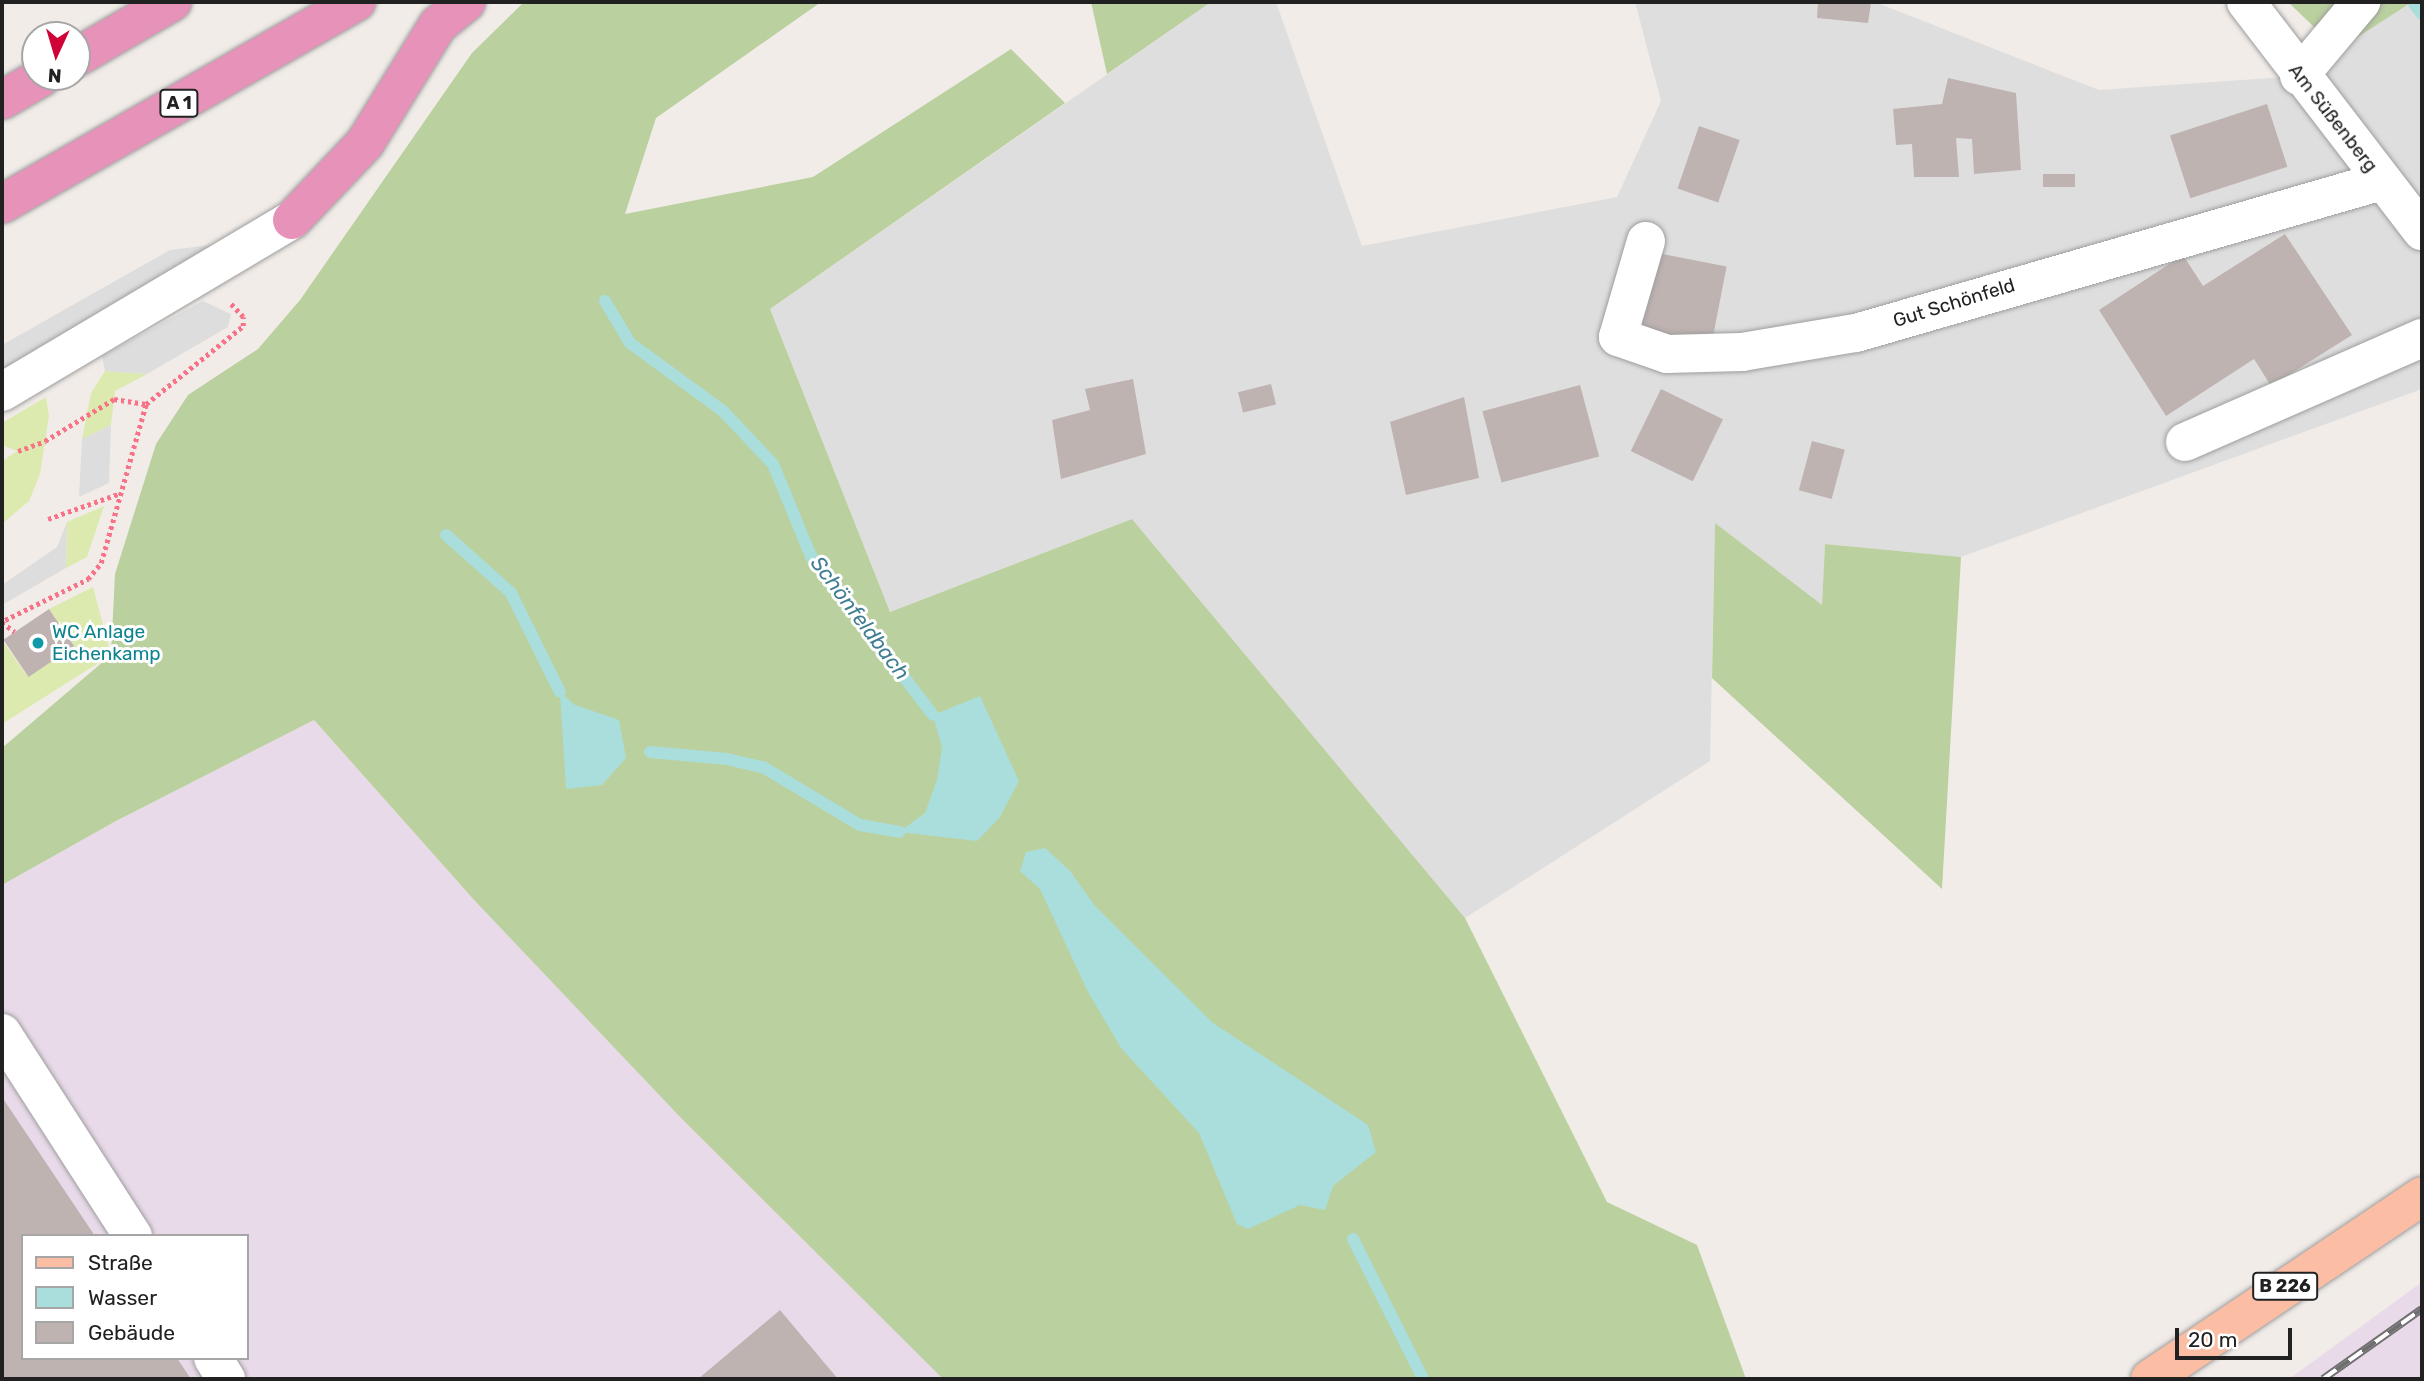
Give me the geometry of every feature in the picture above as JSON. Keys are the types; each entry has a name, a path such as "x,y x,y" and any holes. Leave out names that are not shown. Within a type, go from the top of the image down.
{"highway":[{"path":"91,49 172,2"},
{"name":"A 1","path":"2,204 356,2"},
{"path":"292,220 365,143 438,25 466,2"},
{"path":"2,100 21,89"}],"main road":[{"name":"B 226","path":"2150,1379 2422,1196"}],"street":[{"name":"Am Süßenberg","path":"2246,2 2299,76 2422,231"},
{"path":"2299,76 2361,2"},
{"name":"Gut Schönfeld","path":"1646,241 1618,337 1667,354 1742,352 1856,333 2382,181"},
{"path":"2,392 292,220"},
{"path":"2185,442 2422,338"},
{"path":"2,1033 132,1234"},
{"path":"214,1360 226,1379"}],"path":[{"path":"15,632 3,621 88,579 101,564 118,494 146,404 243,326 237,307 192,281"},
{"path":"18,451 45,441 114,399 146,404"},
{"path":"48,519 118,494"}],"shaded area":[{"path":"1211,2 1276,2 1362,246 1617,197 1661,101 1635,2 1875,2 2099,90 2299,76 2412,2 2422,2 2422,389 1961,557 1825,544 1822,606 1715,523 1710,761 1465,918 1132,519 890,612 770,309"},
{"path":"228,243 2,374 2,345 170,250"},
{"path":"203,301 231,314 228,327 147,374 105,371 102,356"},
{"path":"111,425 109,483 79,497 82,439"},
{"path":"67,522 66,568 2,605 2,585 57,547"},
{"path":"314,720 475,901 681,1118 943,1379 2,1379 2,885 116,821"},
{"path":"2422,1282 2422,1379 2289,1379"}],"green space":[{"path":"524,2 821,2 656,118 625,214 813,177 1011,49 1065,103 770,309 890,612 1132,519 1465,918 1607,1202 1697,1245 1746,1379 943,1379 681,1118 475,901 314,720 116,821 2,885 2,748 111,655 115,574 156,444 188,395 258,349 300,300 472,53"},
{"path":"1091,2 1211,2 1107,74"},
{"path":"2288,2 2412,2 2338,50"},
{"path":"105,371 147,374 115,391 111,425 82,439 91,393"},
{"path":"46,397 49,416 40,474 29,501 2,524 2,461 17,451 2,445 2,423"},
{"path":"104,506 87,557 66,568 67,522"},
{"path":"1715,523 1822,605 1825,544 1961,557 1942,889 1712,678"},
{"path":"93,587 111,655 2,724 2,640 28,677 74,646 49,609"}],"water":[{"path":"560,692 575,705 619,720 626,758 602,785 566,789"},
{"path":"980,696 1019,781 1000,817 977,841 899,832 925,813 937,780 942,748 933,715"},
{"path":"1045,848 1070,871 1095,906 1213,1023 1368,1125 1376,1152 1333,1186 1325,1210 1300,1205 1248,1229 1237,1224 1199,1133 1121,1048 1088,992 1040,889 1020,871 1026,852"}],"building":[{"path":"1818,2 1871,2 1868,23 1817,18"},
{"path":"1948,78 2016,93 2021,170 1974,174 1972,139 1956,138 1959,177 1914,177 1912,144 1896,145 1893,109 1942,104"},
{"path":"2267,104 2287,167 2190,198 2170,136"},
{"path":"1699,126 1740,140 1718,202 1678,188"},
{"path":"2043,174 2075,174 2075,187 2043,187"},
{"path":"2285,234 2352,335 2271,386 2254,359 2166,416 2099,310 2183,255 2203,286"},
{"path":"1652,252 1727,267 1710,350 1636,335"},
{"path":"1133,379 1146,454 1061,479 1052,420 1090,410 1085,389"},
{"path":"1271,384 1276,404 1243,413 1238,392"},
{"path":"1580,385 1599,456 1502,483 1482,411"},
{"path":"1661,389 1723,419 1693,481 1631,451"},
{"path":"1464,397 1479,478 1406,495 1390,422"},
{"path":"1812,441 1845,450 1832,499 1799,490"},
{"name":"WC Anlage Eichenkamp","path":"49,609 74,646 29,677 3,640"},
{"path":"2,1097 94,1234 21,1234 21,1360 178,1360 191,1379 2,1379"},
{"path":"780,1310 838,1379 698,1379"}],"waterway":[{"path":"2414,4 2422,14"},
{"name":"Schönfeldbach","path":"605,301 630,343 723,411 773,464 811,556 933,715"},
{"path":"446,535 511,593 560,692"},
{"path":"650,752 727,759 763,767 860,825 899,832"},
{"name":"Schönfeldbach","path":"1353,1239 1423,1379"}],"railway":[{"path":"2323,1379 2422,1309"}],"place":[{"name":"WC Anlage Eichenkamp","path":"38,643"}]}
